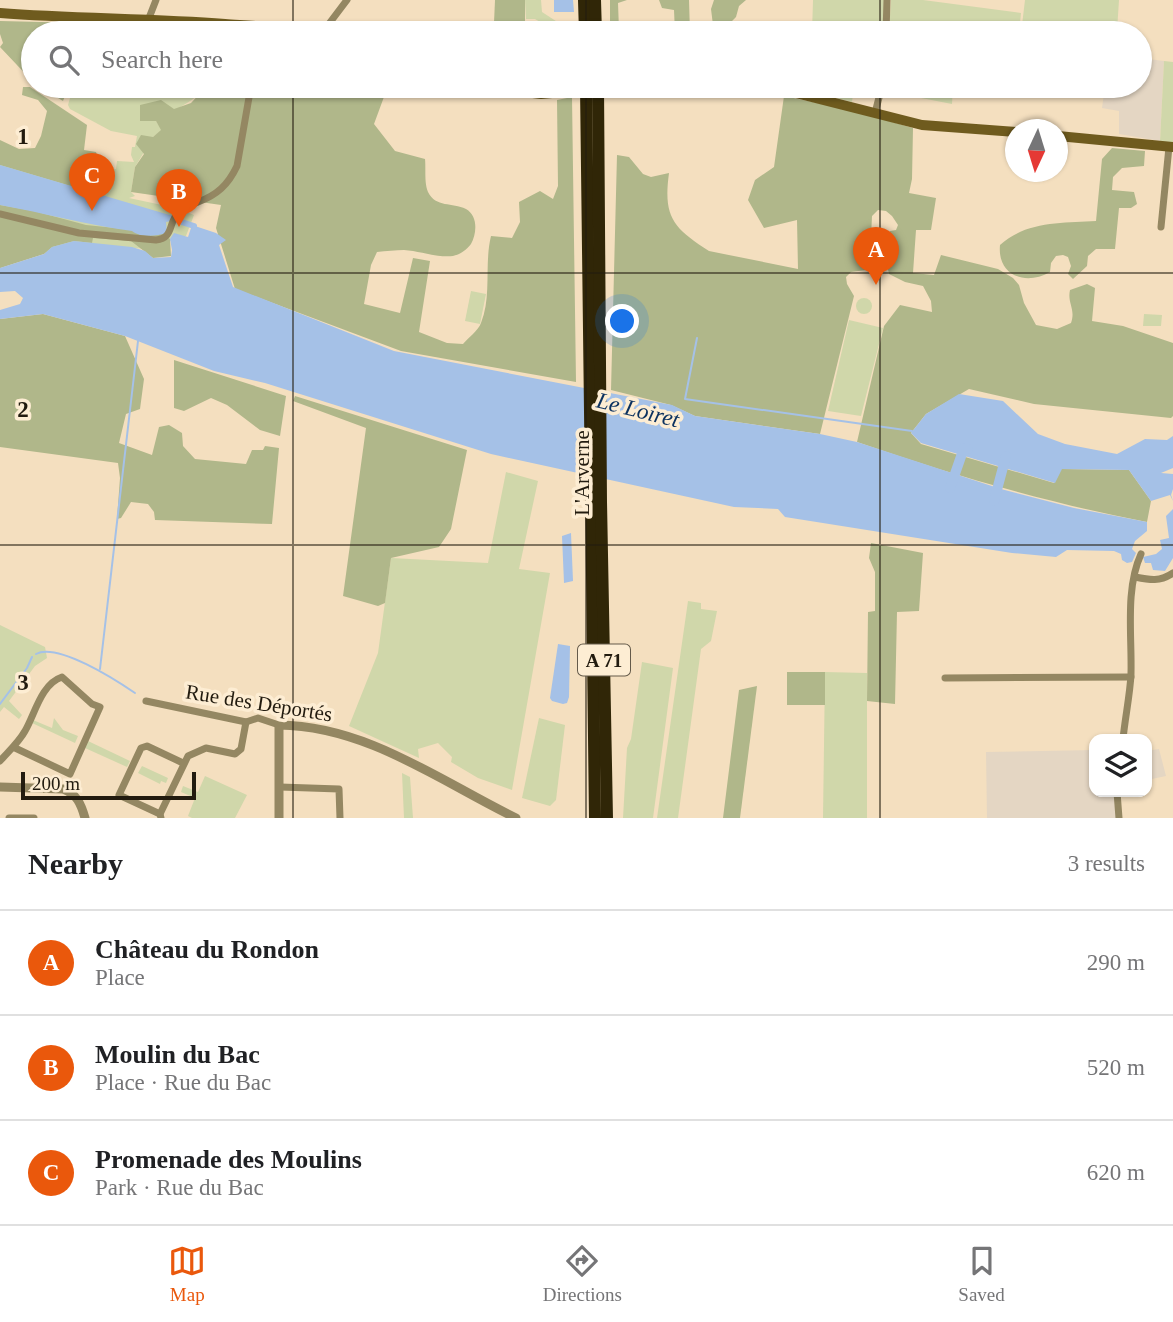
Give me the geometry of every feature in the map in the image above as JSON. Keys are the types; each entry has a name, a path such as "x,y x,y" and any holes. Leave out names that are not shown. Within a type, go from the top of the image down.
{"highway":[{"path":"584,0 585,21"},
{"path":"595,0 596,21"},
{"name":"L'Arverne","path":"586,98 594,368 595,818"},
{"name":"L'Arverne","path":"594,368 598,98"},
{"name":"L'Arverne","path":"595,502 607,818"}],"main road":[{"path":"0,13 177,21"},
{"path":"816,98 943,128 1005,131"},
{"path":"1068,137 1171,147"}],"street":[{"path":"331,21 348,0"},
{"path":"886,21 887,0"},
{"path":"149,18 155,1"},
{"path":"0,214 79,233 156,240 165,238 176,216 187,207 217,194 232,177 237,166 249,98"},
{"path":"875,113 879,98"},
{"path":"1161,227 1171,147"},
{"path":"1124,734 1131,677 1132,606 1139,557"},
{"path":"1135,577 1156,580 1164,579 1173,573"},
{"path":"0,761 25,732 40,698 57,679 62,677 100,708 70,774 13,747"},
{"path":"945,678 1131,677"},
{"name":"Rue des Déportés","path":"146,701 246,722 258,718 279,725 317,728 344,734 404,759 516,818"},
{"path":"183,763 147,746 141,748 119,795 160,816 188,756 206,748 235,754 241,749 246,722"},
{"path":"278,818 279,725"},
{"path":"0,787 63,789 78,799 85,818"},
{"path":"280,787 340,789 340,818"},
{"path":"1117,797 1119,818"},
{"path":"9,818 34,818"}],"shaded area":[{"path":"1152,60 1164,61 1160,141 1119,134 1119,111 1102,108 1103,98 1152,98"},
{"path":"1159,749 1166,776 1152,779 1152,750"},
{"path":"1089,750 1089,797 1116,797 1120,818 987,818 986,752"}],"green space":[{"path":"495,0 525,0 525,21 494,21"},
{"path":"525,0 541,0 542,12 556,21 538,21 526,19"},
{"path":"610,0 627,0 618,3 619,21 610,21"},
{"path":"659,0 689,0 690,21 674,21 674,10 662,8"},
{"path":"714,0 746,0 739,6 732,21 712,21 711,9"},
{"path":"813,0 885,0 884,21 812,21"},
{"path":"891,0 923,0 1021,13 1020,21 890,21"},
{"path":"1025,0 1119,0 1118,21 1022,21"},
{"path":"0,21 21,22 21,69 0,47 3,43"},
{"path":"1164,61 1173,62 1173,143 1160,142"},
{"path":"32,98 46,98 87,125 84,150 96,152 100,165 94,193 0,165 0,140 19,149 35,148 47,111 38,100"},
{"path":"70,98 194,98 156,121 162,130 153,137 135,167 131,192 135,196 129,198 176,208 194,215 186,236 146,249 75,243 0,268 0,157 98,181 100,167 116,169 117,161 134,162 131,155 137,136 111,131 70,109"},
{"path":"196,98 384,98 374,124 395,151 425,159 426,184 431,197 440,203 461,207 470,212 475,230 471,244 463,252 453,256 404,250 377,252 371,265 364,304 400,313 413,258 430,261 419,332 447,343 463,344 480,326 484,313 491,236 512,238 520,222 519,202 540,191 553,199 558,186 557,100 572,98 576,382 401,351 235,289 216,228 221,205 131,192 135,167 144,154 136,144 141,135 153,137 161,130 156,121 140,121 140,105 161,100 174,109 191,103"},
{"path":"784,98 851,110 913,128 912,179 909,193 936,198 931,230 916,230 913,273 934,275 941,255 998,269 1019,285 1024,303 1036,325 1057,329 1071,323 1073,314 1070,290 1087,284 1095,288 1092,321 1123,326 1173,343 1171,418 1034,404 969,389 926,414 911,433 921,444 1054,483 1061,469 1129,470 1151,501 1147,522 1000,487 857,442 884,326 900,305 932,312 931,301 923,286 905,282 889,274 889,236 890,231 896,230 898,225 886,211 878,210 872,216 870,258 866,270 851,272 846,277 854,296 820,434 695,416 671,405 611,390 617,155 629,157 643,174 651,177 669,173 668,201 673,220 687,235 709,251 798,269 797,220 764,228 748,200 755,180 774,167"},
{"path":"836,98 852,98 852,102"},
{"path":"921,98 952,98 952,104"},
{"path":"1112,148 1145,151 1144,166 1122,168 1113,177 1112,190 1134,192 1137,204 1131,208 1119,208 1115,249 1096,249 1088,256 1087,266 1073,279 1068,274 1071,266 1068,257 1063,255 1056,256 1051,263 1050,272 1041,276 1023,278 1008,271 1000,256 1000,245 1010,237 1033,227 1096,221 1102,159"},
{"path":"0,205 86,225 164,233 170,239 171,256 153,258 131,241 93,238 92,243 74,241 0,268"},
{"path":"471,291 486,294 480,324 465,321"},
{"path":"861,298 867,298 872,306 870,312 861,314 856,309 856,303"},
{"path":"43,314 125,336 144,379 140,409 126,414 119,443 152,455 159,427 169,425 182,433 183,446 195,459 246,464 252,450 263,450 265,446 279,448 272,524 155,520 154,512 148,504 131,502 121,518 117,519 120,478 118,463 0,447 0,319"},
{"path":"1144,314 1162,315 1161,326 1143,326"},
{"path":"849,320 883,328 861,416 828,411"},
{"path":"174,360 286,396 280,436 260,430 227,405 211,398 184,411 174,408"},
{"path":"295,396 467,450 451,529 439,547 391,558 385,603 378,606 343,596 366,428 293,401"},
{"path":"506,472 538,481 519,569 550,573 512,790 478,778 451,762 452,757 438,743 418,749 419,758 349,726 378,653 391,558 488,563"},
{"path":"871,543 923,553 919,611 897,612 895,704 867,701 868,612 875,611 875,572 869,558"},
{"path":"688,601 701,603 701,609 717,611 711,641 701,649 678,818 657,818"},
{"path":"0,625 45,647 47,658 35,666 9,701 22,715 19,719 4,707 0,712"},
{"path":"642,662 673,668 653,818 623,818 627,748 631,739"},
{"path":"787,672 825,672 825,705 787,705"},
{"path":"825,672 867,673 867,818 823,818"},
{"path":"757,686 740,818 723,818 739,690"},
{"path":"54,718 63,730 78,736 75,743 32,723 33,720 52,728"},
{"path":"539,718 565,725 556,800 550,806 522,798"},
{"path":"88,741 130,761 127,767 85,748"},
{"path":"142,766 168,778 166,783 161,781 160,784 138,773"},
{"path":"402,773 410,777 413,818 404,818"},
{"path":"205,776 247,795 235,818 188,816 195,798 181,792 183,786 198,792"}],"water":[{"path":"554,0 573,0 574,12 554,12"},
{"path":"0,165 173,216 171,221 166,222 167,233 153,236 0,205"},
{"name":"Le Loiret","path":"192,225 216,233 226,240 219,245 233,287 394,351 672,405 695,416 857,442 1001,489 1074,508 1147,522 1147,531 1135,541 1132,549 1136,553 1132,562 1127,563 1122,560 1121,554 1114,551 1067,550 1056,557 1012,553 785,517 778,509 734,507 491,454 265,383 214,371 125,336 43,314 0,319 0,310 20,304 23,298 15,291 0,292 0,268 74,241 132,247 145,251 153,258 171,257 170,239 174,233 188,237"},
{"path":"959,394 1003,401 1038,434 1065,444 1117,454 1145,439 1167,440 1173,436 1173,468 1161,473 1173,474 1173,501 1170,495 1151,501 1129,470 1062,469 1055,483 921,443 911,433 926,414"},
{"path":"1173,509 1173,558 1165,571 1153,570 1151,563 1145,563 1143,557 1156,554 1162,549 1160,540 1169,538 1166,516"},
{"path":"571,533 573,581 564,583 562,536"},
{"path":"558,644 570,646 569,697 567,703 563,704 550,698"}],"waterway":[{"path":"169,218 194,226"},
{"name":"Le Loiret","path":"697,338 685,399 912,431"},
{"path":"100,669 138,341"},
{"path":"950,488 964,448 968,449"},
{"path":"994,501 1006,456"},
{"path":"36,654 58,653 72,658 135,693"},
{"path":"0,704 32,657"}],"place":[{"name":"Promenade des Moulins","path":"92,211"},
{"name":"Moulin du Bac","path":"179,227"},
{"name":"Château du Rondon","path":"876,285"}]}
